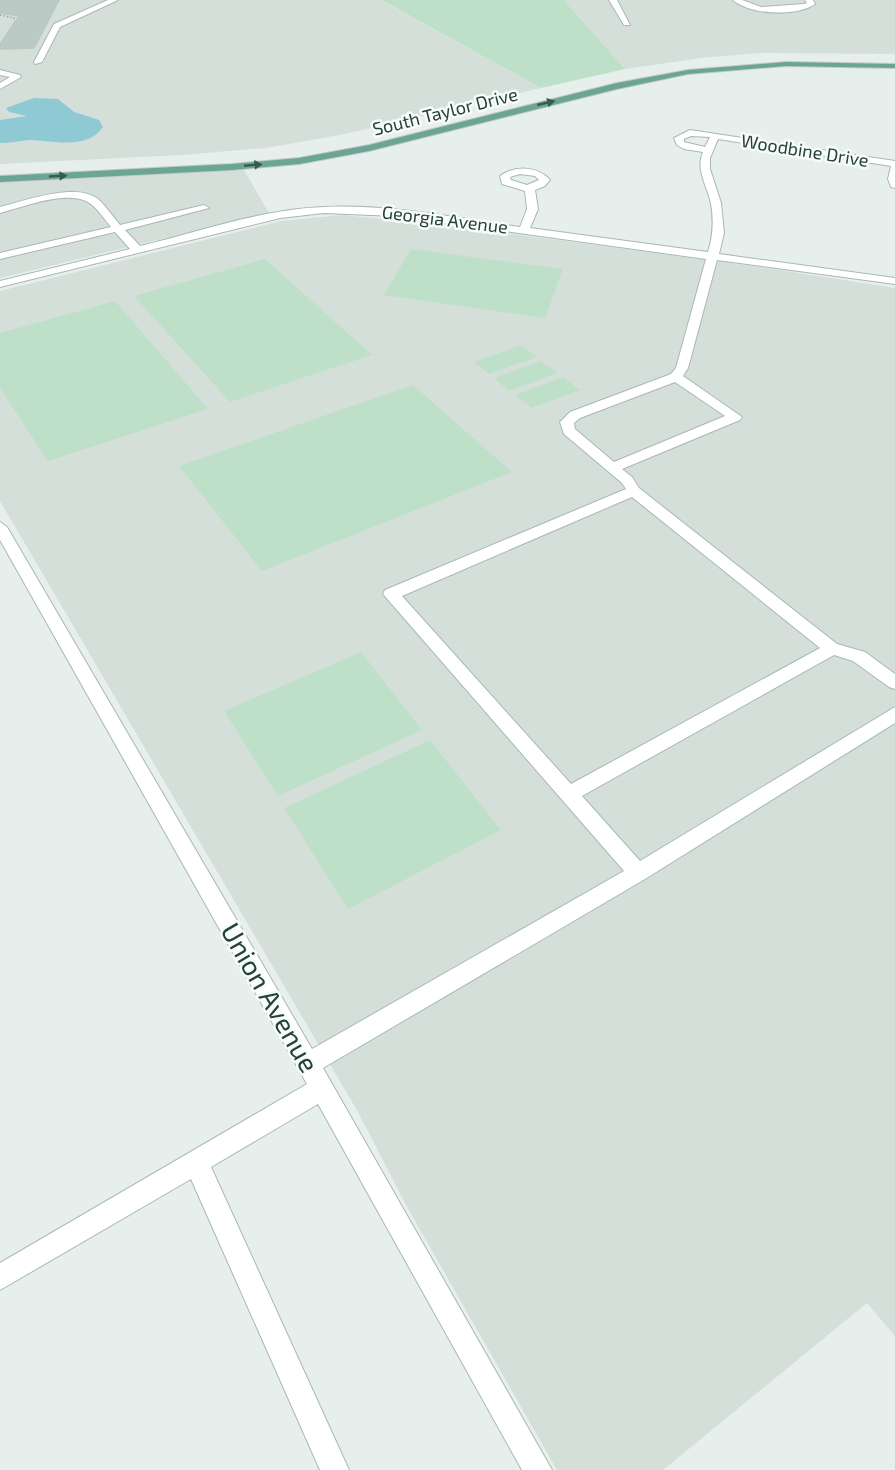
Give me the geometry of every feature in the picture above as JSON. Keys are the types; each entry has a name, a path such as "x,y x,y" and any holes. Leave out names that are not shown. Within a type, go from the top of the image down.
{"main road":[{"path":"662,66 710,60 802,55 895,57"},
{"name":"South Taylor Drive","path":"0,179 299,162 369,148 532,106 677,74 786,64 895,66"}],"street":[{"path":"38,62 57,26 114,0"},
{"path":"613,0 627,23"},
{"path":"737,0 747,7 762,9 801,7 810,4 809,0"},
{"path":"0,72 17,77 0,86"},
{"name":"Woodbine Drive","path":"708,150 687,147 680,142 679,138 690,133 715,136 895,166"},
{"path":"715,136 705,158 706,178 719,218 719,233 684,364 676,377 575,415 567,422 569,431 630,483 634,491 832,649 859,656 895,682"},
{"path":"895,166 893,179 895,185"},
{"path":"524,230 533,213 534,204 529,188"},
{"path":"0,210 59,197 77,196 94,201 137,250"},
{"path":"0,256 204,208"},
{"name":"Georgia Avenue","path":"0,284 280,215 324,210 375,210 895,281"},
{"path":"612,468 735,417 676,377"},
{"path":"634,491 391,594 638,873"},
{"name":"Union Avenue","path":"0,527 309,1063 538,1470"},
{"path":"569,794 832,649"},
{"path":"309,1063 638,873 895,714"},
{"path":"0,1277 323,1088"},
{"path":"196,1163 334,1470"}],"path":[{"path":"1,16 15,15"},
{"path":"11,17 14,18 13,21"}],"shaded area":[{"path":"0,0 380,0 541,88 345,134 266,148 181,155 0,164"},
{"path":"564,0 895,0 895,54 760,53 701,58 625,69"},
{"path":"244,170 269,213 0,278 0,183"},
{"path":"342,215 446,225 760,267 895,288 895,1336 867,1303 663,1470 557,1470 406,1205 358,1112 0,501 0,291 281,221"}],"green space":[{"path":"381,0 564,0 625,69 541,88"},
{"path":"411,249 563,269 545,318 384,295"},
{"path":"265,259 372,355 230,402 134,296"},
{"path":"115,301 208,409 48,461 0,388 0,333"},
{"path":"521,345 537,357 489,374 474,362"},
{"path":"541,361 558,373 509,391 494,378"},
{"path":"563,377 580,390 532,408 515,395"},
{"path":"413,385 512,472 262,571 179,466"},
{"path":"361,652 422,730 278,796 224,711"},
{"path":"430,740 501,830 348,909 284,808"}],"water":[{"path":"34,98 58,99 74,112 99,120 103,127 96,134 78,142 28,140 0,143 0,120 27,116 9,112 6,108"}],"building":[{"path":"0,0 59,0 34,48 0,49 0,44 19,16 0,13"}]}
